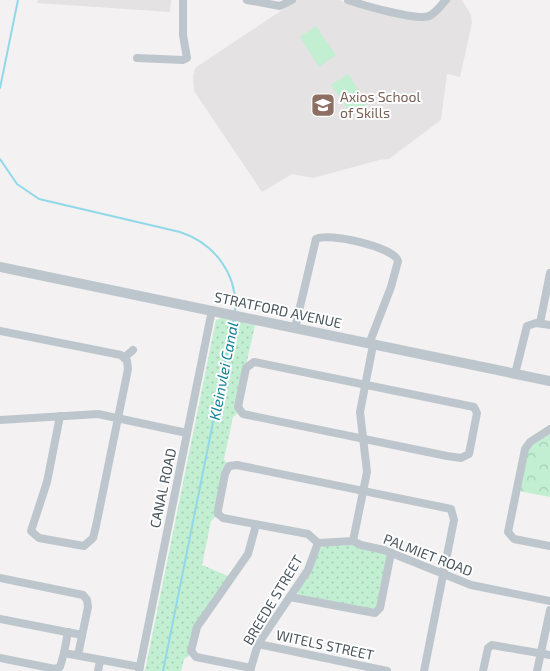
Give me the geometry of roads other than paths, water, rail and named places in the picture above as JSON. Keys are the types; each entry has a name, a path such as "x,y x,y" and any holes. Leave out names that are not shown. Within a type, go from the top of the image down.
{"street":[{"path":"138,58 183,60 187,58 183,35 184,0"},
{"path":"247,0 280,6 292,0"},
{"path":"348,0 371,7 421,17 431,16 446,0"},
{"path":"295,328 316,239 328,237 374,246 390,251 398,261 371,345 364,385 360,412 368,463 364,492 353,541"},
{"name":"STRATFORD AVENUE","path":"0,267 550,381"},
{"path":"540,323 550,273"},
{"name":"CANAL ROAD","path":"139,669 187,433 217,311"},
{"path":"515,374 525,330 531,324 550,325"},
{"path":"0,331 125,357"},
{"path":"125,357 133,350"},
{"path":"60,416 47,482 31,531 39,538 80,546 87,544 93,538 128,369 125,357"},
{"path":"252,363 469,406 476,409 477,413 471,448 465,457 461,458 364,438 243,414 238,407 246,368 252,363"},
{"path":"0,420 98,414 187,433"},
{"path":"550,429 530,442 525,449 508,532 514,539 550,546"},
{"name":"PALMIET ROAD","path":"364,492 231,465 226,470 218,514 223,518 308,534 318,542 353,541 392,553 471,585 550,601"},
{"path":"364,492 451,509 454,520 424,671"},
{"path":"251,669 196,657 191,651 197,627 248,554 256,525"},
{"name":"BREEDE STREET","path":"251,669 258,644 308,570 318,542"},
{"path":"290,597 375,614 380,608 392,553"},
{"path":"0,578 83,595 88,604 78,655"},
{"path":"537,671 550,610"},
{"path":"0,619 82,635"},
{"path":"0,658 54,670 60,667 68,632"},
{"name":"WITELS STREET","path":"258,644 387,671"},
{"path":"483,671 488,648 495,644 550,656"},
{"path":"64,653 139,669"},
{"path":"98,671 100,661"}],"waterway":[{"name":"Kleinvlei Canal","path":"0,88 18,0"},
{"name":"Kleinvlei Canal","path":"0,159 17,184 39,199 180,232 203,244 213,252 228,273 235,297 235,311"},
{"name":"Kleinvlei Canal","path":"163,671 234,318"}],"place":[{"name":"Axios School of Skills","path":"323,105"}]}
